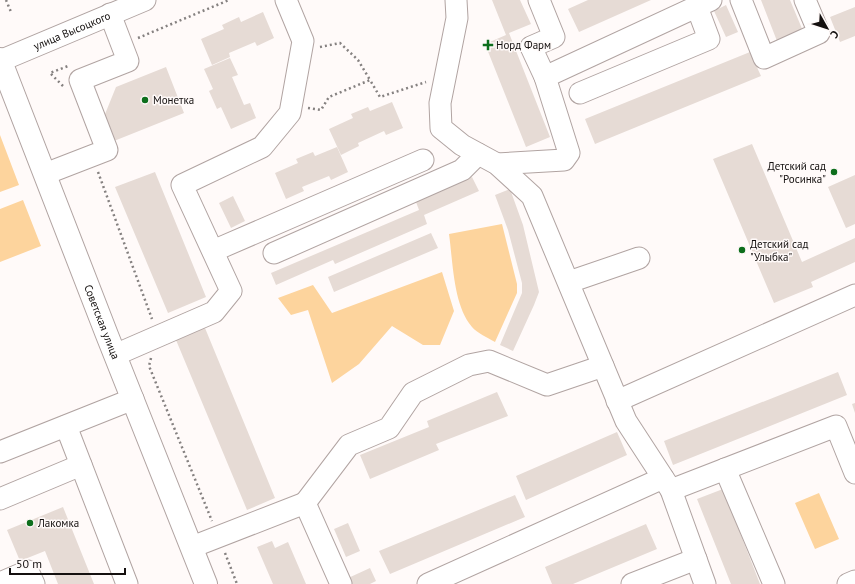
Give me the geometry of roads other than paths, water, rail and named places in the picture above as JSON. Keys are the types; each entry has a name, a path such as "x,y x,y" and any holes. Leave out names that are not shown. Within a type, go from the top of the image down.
{"main road":[{"name":"Советская улица","path":"0,61 206,584"}],"street":[{"name":"улица Высоцкого","path":"0,61 145,0"},
{"path":"115,355 214,312 231,291 182,184 262,147 290,112 303,41 286,0"},
{"path":"456,0 457,18 440,103 441,128 462,145 497,164 532,196 626,421 667,484 705,584"},
{"path":"497,164 564,160 569,153 545,77 531,47 554,37 538,0"},
{"path":"741,0 764,58 819,33 805,0"},
{"path":"545,77 704,3 710,39 580,93"},
{"path":"44,174 107,150 80,80 128,61 110,14"},
{"path":"274,254 462,170 478,154"},
{"path":"213,251 423,160"},
{"path":"569,282 640,258"},
{"path":"617,401 855,295"},
{"path":"192,547 305,503 349,445 389,428 413,393 469,365 489,361 547,385 603,366"},
{"path":"0,452 133,399"},
{"path":"66,426 127,584"},
{"path":"428,584 667,484 724,469 836,426 855,473"},
{"path":"0,499 81,465"},
{"path":"724,469 774,584"},
{"path":"305,503 341,584"},
{"path":"632,584 696,559"},
{"path":"0,583 28,571 34,584"},
{"path":"848,584 855,581"}],"place":[{"name":"Норд Фарм","path":"488,45"},
{"name":"Монетка","path":"145,100"},
{"name":"Детский сад \"Росинка\"","path":"834,172"},
{"name":"Детский сад \"Улыбка\"","path":"742,250"},
{"name":"Лакомка","path":"30,523"}]}
